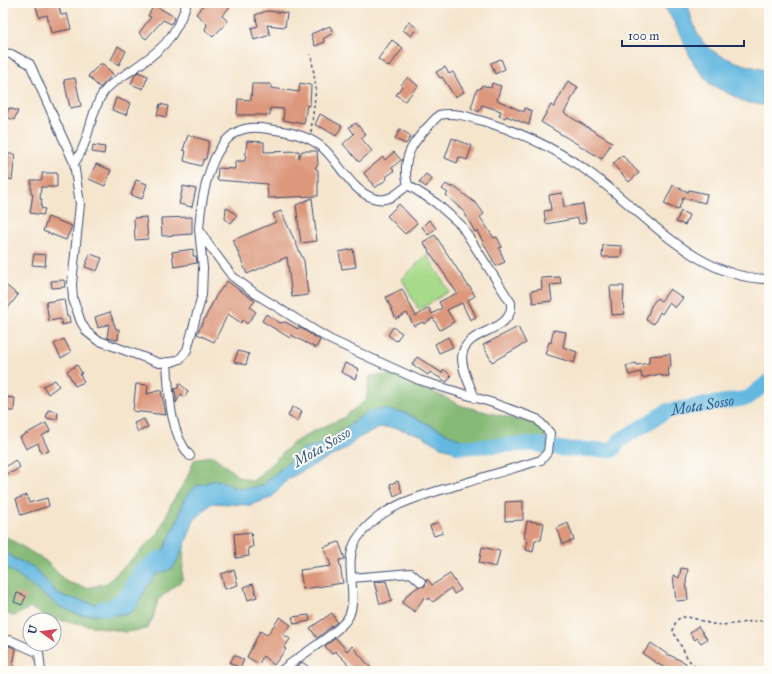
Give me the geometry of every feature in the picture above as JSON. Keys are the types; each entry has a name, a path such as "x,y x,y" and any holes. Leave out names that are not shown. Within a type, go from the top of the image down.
{"street":[{"path":"74,163 82,153 87,134 103,93 111,84 157,52 172,36 187,3"},
{"path":"3,53 11,54 30,64 74,163 80,204 72,284 73,299 82,322 87,332 98,340 152,360 167,362 180,359 187,350 198,315 202,295 203,268 199,229 200,206 206,180 216,156 227,139 242,130 250,128 290,132 310,140 324,149 362,192 372,198 381,200 390,198 408,185"},
{"path":"475,398 464,371 462,356 465,347 471,340 505,321 510,312 511,303 461,225 436,203 408,185 404,173 411,148 418,137 439,115 457,113 530,138 562,154 590,173 679,245 707,264 726,272 746,277 769,279"},
{"path":"199,229 208,244 232,276 256,294 331,340 419,380 537,419 550,434 548,452 540,460 421,496 383,513 357,540 351,553 352,603 349,615 342,626 281,671"},
{"path":"167,362 170,411 185,451 190,456"},
{"path":"351,578 411,572 421,582"},
{"path":"3,642 10,640 39,652 41,671"}],"path":[{"path":"310,140 316,88 311,54"},
{"path":"699,671 688,659 673,631 675,623 680,618 685,617 714,624 741,624 761,620 769,621"}],"green space":[{"path":"427,254 449,291 419,310 402,279"},
{"path":"398,374 462,406 535,424 545,433 545,442 512,439 463,441 405,413 351,423 327,443 304,448 262,486 239,489 216,480 184,499 178,520 162,553 146,563 137,586 126,600 99,605 59,595 33,567 15,559 3,551 3,535 46,561 67,582 87,588 107,583 158,534 172,502 187,478 194,460 212,455 239,477 253,481 293,443 312,432 343,418 366,400 370,376"},
{"path":"184,547 182,580 158,600 153,618 147,629 126,632 62,621 62,612 38,612 30,608 14,616 3,613 3,565 59,606 80,615 128,614 136,608 146,588 157,574 173,568"}],"water":[{"path":"662,3 687,3 697,33 702,41 715,53 733,61 769,71 769,106 745,102 710,84 694,64 674,22"},
{"path":"383,409 405,413 463,441 489,451 468,454 441,447 421,435 396,428 382,427 358,438 347,448 289,478 271,498 250,505 212,503 194,520 184,547 173,568 157,574 146,588 136,608 128,614 80,615 59,606 3,565 3,551 15,559 33,567 59,595 99,605 126,600 137,586 146,563 162,553 178,520 184,499 196,486 216,480 239,489 262,486 304,448 327,443 368,411"}],"building":[{"path":"47,3 58,3 61,15 67,14 71,29 51,33 47,15 39,17 36,6"},
{"path":"205,3 226,3 230,7 222,16 228,21 213,37 205,30 207,24 196,14"},
{"path":"154,5 175,17 171,24 163,20 146,39 139,33 151,17 148,16"},
{"path":"267,11 287,13 285,27 267,25 270,35 254,40 251,28 258,26 255,15"},
{"path":"409,22 417,28 411,36 403,30"},
{"path":"330,26 333,33 323,39 325,42 315,46 311,34"},
{"path":"392,40 403,48 389,67 378,59"},
{"path":"118,46 126,51 119,65 111,60"},
{"path":"501,59 505,69 495,74 491,63"},
{"path":"100,64 103,64 113,74 100,88 88,76"},
{"path":"445,67 449,74 453,72 464,92 455,97 442,77 440,78 436,72"},
{"path":"138,72 148,76 143,89 131,84"},
{"path":"408,77 418,86 405,101 396,95 402,86 401,85"},
{"path":"75,78 81,106 70,108 64,80"},
{"path":"568,81 578,87 564,113 612,142 602,159 541,122 551,105 554,107"},
{"path":"300,83 311,85 310,106 307,105 304,124 283,120 284,109 270,108 270,115 237,115 238,99 251,100 252,84 271,84 271,88 299,92"},
{"path":"492,83 501,86 497,100 524,112 525,108 532,111 529,125 506,116 505,118 499,116 501,111 482,105 479,112 471,108 477,89 480,89 482,85 491,88"},
{"path":"116,98 130,103 126,115 112,110"},
{"path":"160,104 168,106 166,117 157,115"},
{"path":"9,108 18,111 14,120 6,117"},
{"path":"320,114 342,126 336,136 315,125"},
{"path":"356,123 366,135 361,138 372,151 359,162 343,144 354,134 349,127"},
{"path":"400,129 411,136 406,144 395,139"},
{"path":"188,135 209,141 206,159 204,159 201,166 184,161 186,151 183,150"},
{"path":"452,138 472,146 467,160 459,157 457,163 445,158"},
{"path":"247,141 264,142 264,152 299,151 299,158 302,151 317,151 318,165 315,168 318,170 318,196 268,198 267,184 217,180 218,168 235,169 235,161 245,161"},
{"path":"93,145 105,147 104,154 92,152"},
{"path":"394,152 401,160 392,168 394,171 386,177 387,179 375,188 364,173 383,157 385,160"},
{"path":"8,154 15,154 12,180 6,178"},
{"path":"622,155 639,173 629,182 613,164"},
{"path":"96,164 111,170 105,186 89,179"},
{"path":"42,173 57,173 57,187 41,187 41,208 45,209 43,215 30,213 33,194 31,194 31,180 42,180"},
{"path":"426,174 432,179 426,187 419,182"},
{"path":"136,180 147,184 142,199 131,195"},
{"path":"446,184 452,188 453,186 477,204 484,214 480,217 494,238 497,237 502,247 499,248 505,262 496,266 477,231 475,232 464,212 446,195 448,193 442,189"},
{"path":"673,185 688,192 689,190 707,194 705,203 683,198 678,210 664,204"},
{"path":"183,186 196,189 192,207 179,204"},
{"path":"562,193 564,207 583,204 586,222 579,224 578,218 546,224 544,211 551,210 549,195"},
{"path":"312,198 317,241 301,243 296,205"},
{"path":"399,204 417,223 405,234 387,216"},
{"path":"226,207 237,215 231,223 225,219"},
{"path":"281,211 304,261 308,295 292,297 287,257 247,274 233,240 276,222 273,214"},
{"path":"681,211 689,215 685,225 676,222"},
{"path":"48,217 72,226 66,240 43,231"},
{"path":"146,217 148,239 135,240 134,218"},
{"path":"192,217 192,234 162,236 161,218"},
{"path":"429,220 436,228 428,235 422,227"},
{"path":"435,235 475,296 468,300 476,317 470,320 462,303 447,310 454,322 440,330 433,318 424,324 423,322 414,326 407,313 396,319 386,297 402,289 416,316 429,308 432,314 442,308 439,302 457,293 423,242"},
{"path":"603,245 622,246 621,257 602,257"},
{"path":"193,249 193,256 196,256 197,263 174,267 172,252"},
{"path":"353,249 356,267 342,269 339,252"},
{"path":"34,254 46,255 45,266 32,265"},
{"path":"90,254 102,258 97,271 85,267"},
{"path":"560,277 561,284 550,285 552,301 533,303 531,291 542,289 541,278"},
{"path":"64,280 65,287 52,288 51,281"},
{"path":"227,281 255,301 250,307 256,312 247,324 243,320 241,323 228,314 214,342 197,334 216,296"},
{"path":"3,283 18,295 8,308 3,303"},
{"path":"610,286 624,286 623,304 625,314 612,315"},
{"path":"670,289 683,298 675,308 669,303 662,314 660,312 654,324 646,320 651,306 657,298 661,301"},
{"path":"64,299 67,317 69,316 70,323 62,325 61,319 49,321 46,302"},
{"path":"110,312 116,329 119,329 118,340 107,338 109,324 98,328 95,317"},
{"path":"266,314 280,323 285,322 298,329 299,327 320,340 316,348 291,335 290,338 262,321"},
{"path":"393,327 402,333 396,341 388,335"},
{"path":"518,327 526,343 492,362 483,345"},
{"path":"553,330 566,332 563,347 577,352 574,363 545,354 549,342 551,343"},
{"path":"448,337 453,347 439,353 435,344"},
{"path":"64,339 71,352 61,358 54,344"},
{"path":"238,351 249,354 246,365 234,362"},
{"path":"670,354 671,367 668,367 669,376 661,376 660,374 642,378 641,372 629,375 626,366 636,363 637,365 649,363 649,356"},
{"path":"417,357 442,373 444,369 451,376 447,382 430,372 428,375 412,364"},
{"path":"345,363 359,369 355,379 341,372"},
{"path":"77,365 82,373 80,374 84,382 75,386 67,371"},
{"path":"55,380 59,386 48,394 43,386"},
{"path":"179,383 188,391 185,397 181,394 176,403 174,389 178,388"},
{"path":"136,384 148,385 147,394 161,390 166,415 133,411"},
{"path":"5,397 15,398 14,411 7,411 4,404"},
{"path":"292,407 302,411 298,421 288,416"},
{"path":"48,410 58,412 57,420 46,418"},
{"path":"144,419 148,427 138,432 134,423"},
{"path":"46,423 50,431 42,436 49,451 41,453 38,443 26,449 20,437"},
{"path":"15,460 20,467 15,471 3,475 3,469"},
{"path":"398,481 402,492 394,496 390,484"},
{"path":"27,495 29,503 47,498 49,506 21,515 16,499"},
{"path":"523,501 523,520 505,521 505,502"},
{"path":"527,521 544,523 541,540 535,540 533,552 526,550 528,539 524,538"},
{"path":"438,522 443,533 434,536 430,526"},
{"path":"568,523 574,540 563,544 557,528"},
{"path":"251,532 253,547 248,548 249,556 236,558 234,534"},
{"path":"339,542 345,559 339,560 343,583 303,589 300,570 331,566 324,547"},
{"path":"482,547 500,551 496,567 479,563"},
{"path":"681,568 688,569 686,581 688,600 676,601 673,575 679,578"},
{"path":"234,570 238,585 225,589 221,574"},
{"path":"450,574 461,590 454,594 451,588 433,602 429,598 427,600 424,597 415,612 402,603 408,594 418,587 425,586 427,579 432,585"},
{"path":"386,581 392,601 380,604 374,582"},
{"path":"253,584 257,597 248,600 244,587"},
{"path":"17,593 26,596 22,605 14,602"},
{"path":"332,613 337,622 317,638 310,628"},
{"path":"309,615 310,621 294,624 292,617"},
{"path":"280,617 291,625 283,634 290,639 284,648 286,649 274,665 263,656 259,664 247,657 260,631 267,635"},
{"path":"698,626 707,639 701,643 697,638 695,640 690,633"},
{"path":"336,638 347,651 352,646 370,667 365,671 355,671 335,651 332,654 325,646"},
{"path":"651,643 667,654 686,663 682,671 669,671 643,654"},
{"path":"10,646 16,649 12,671 3,671 3,647"},
{"path":"234,655 244,660 240,668 230,663"},
{"path":"302,662 315,671 292,671"}],"waterway":[{"name":"Mota Sosso","path":"458,447 534,444 563,449 613,450 620,440 667,411 748,398 769,381"},
{"name":"Mota Sosso","path":"103,608 108,609 127,595 140,571 160,558"}]}
